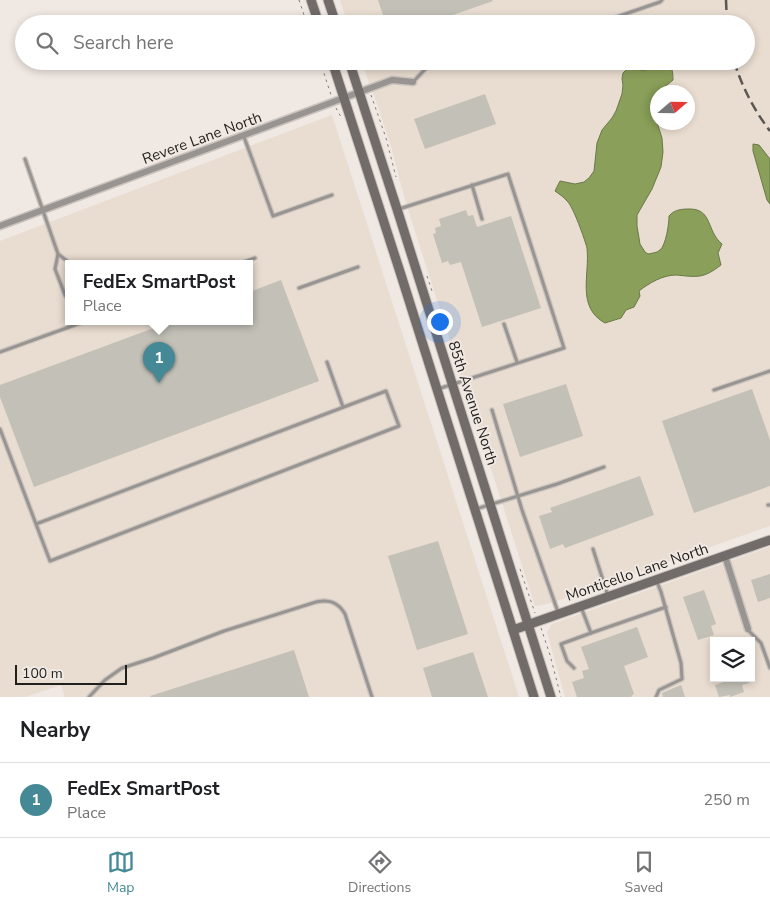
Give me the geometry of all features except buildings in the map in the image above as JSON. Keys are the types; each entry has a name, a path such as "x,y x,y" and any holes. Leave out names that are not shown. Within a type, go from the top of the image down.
{"main road":[{"path":"311,0 316,15"},
{"path":"328,0 333,15"},
{"name":"85th Avenue North","path":"335,70 476,509 534,697"},
{"name":"85th Avenue North","path":"352,70 552,697"},
{"name":"Monticello Lane North","path":"514,630 770,540"}],"street":[{"name":"Revere Lane North","path":"0,226 392,80 413,82"},
{"path":"724,556 748,629"}],"lane":[{"path":"622,15 662,0"},
{"path":"413,82 424,70"},
{"path":"243,136 273,216 332,195"},
{"path":"25,159 58,254 55,269 65,296"},
{"path":"397,210 508,174 564,348 437,389"},
{"path":"472,185 482,219"},
{"path":"58,254 65,260"},
{"path":"250,260 255,258"},
{"path":"300,288 358,267"},
{"path":"504,324 517,362"},
{"path":"0,352 75,325"},
{"path":"326,362 343,407"},
{"path":"714,390 770,371"},
{"path":"0,429 50,561 399,426 386,391 36,524"},
{"path":"492,410 518,496 559,614"},
{"path":"476,509 604,467"},
{"path":"593,549 608,597"},
{"path":"656,697 659,690 682,680 681,663 657,580"},
{"path":"89,697 113,673 131,664 154,658 224,631 327,600 338,604 345,614 372,697"},
{"path":"581,606 590,633"},
{"path":"574,668 567,661 561,644 666,607"},
{"path":"748,629 761,643 770,668"}],"path":[{"path":"299,0 304,15"},
{"path":"323,70 329,87"},
{"path":"543,633 561,697"}],"shaded area":[{"path":"340,0 770,0 770,526 551,603 535,606 405,200 391,146 364,70 755,70 755,15 345,15"},
{"path":"626,70 672,70 673,80 667,85 650,85 650,130 659,130 663,152 661,167 652,189 637,215 640,244 648,254 659,251 668,229 669,216 673,212 680,210 696,210 706,216 713,233 722,244 718,253 721,265 709,273 700,276 671,275 656,280 639,291 640,296 634,307 626,310 621,318 605,323 590,308 587,299 587,248 581,231 570,204 555,191 560,181 575,184 584,182 594,171 597,143 602,130 616,111 622,94 623,73"},
{"path":"332,115 519,697 65,697 61,685 25,697 0,697 0,241"},
{"path":"753,144 759,145 770,159 770,204 767,200 753,151"},
{"path":"770,547 770,697 565,697 547,632 552,624"}],"railway":[{"path":"726,0 727,15"},
{"path":"737,70 749,98 770,131"}],"place":[{"name":"FedEx SmartPost","path":"159,383"}]}
